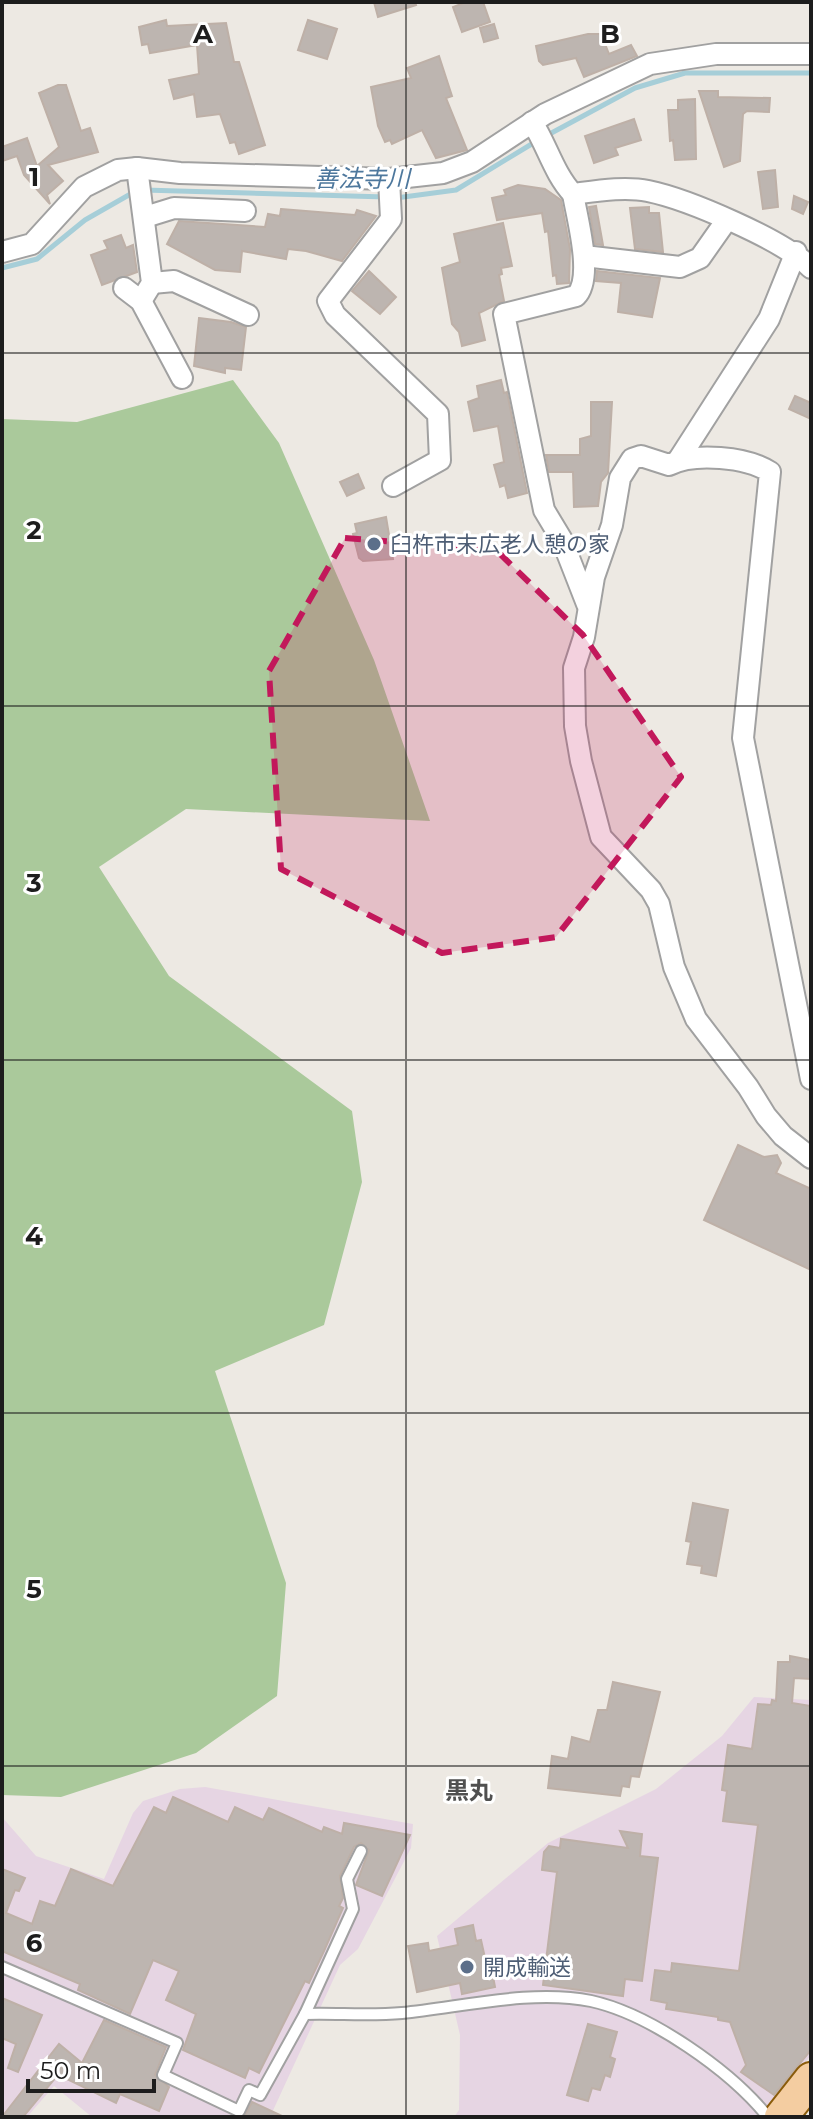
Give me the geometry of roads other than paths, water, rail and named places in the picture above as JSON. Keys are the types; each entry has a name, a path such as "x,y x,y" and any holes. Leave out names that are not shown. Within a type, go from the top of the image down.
{"main road":[{"path":"781,2117 811,2079"}],"street":[{"path":"2,252 32,244 84,187 118,170 389,182 454,170 490,151 508,135 534,125 592,90 657,62 716,54 811,54"},
{"path":"534,125 551,152 561,182 573,194 584,256 581,290 576,296 504,314 541,498 587,604"},
{"path":"138,173 145,212 147,292 182,378"},
{"path":"389,182 391,219 328,301 335,315 438,414 440,460 393,486"},
{"path":"573,194 647,190 796,252 811,268"},
{"path":"145,212 174,208 245,211"},
{"path":"584,256 680,267 700,258 726,221"},
{"path":"796,252 769,319 679,459 669,465 641,456 632,459 624,470 612,525 587,604 584,637 574,668 575,726 601,837 651,890 659,904 674,967 696,1019 766,1116 783,1136 811,1158"},
{"path":"124,288 147,292 174,281 248,315"},
{"path":"679,459 738,460 770,472 743,738 811,1079"}],"lane":[{"path":"2,1967 177,2043 163,2075 239,2111 249,2090 260,2095 308,2014 353,1909 347,1879 361,1851"},
{"path":"308,2014 399,2013 517,1998 591,2001 642,2021 687,2046 768,2117"}],"waterway":[{"name":"善法寺川","path":"544,137 635,88 685,73 811,73"},
{"name":"善法寺川","path":"396,198 456,190 535,142"},
{"name":"善法寺川","path":"144,190 386,197"},
{"name":"善法寺川","path":"2,268 37,259 85,220 134,192"}],"place":[{"name":"臼杵市末広老人憩の家","path":"374,544"},
{"name":"開成輸送","path":"467,1967"}],"district":[{"name":"黒丸","path":"469,1790"}]}
